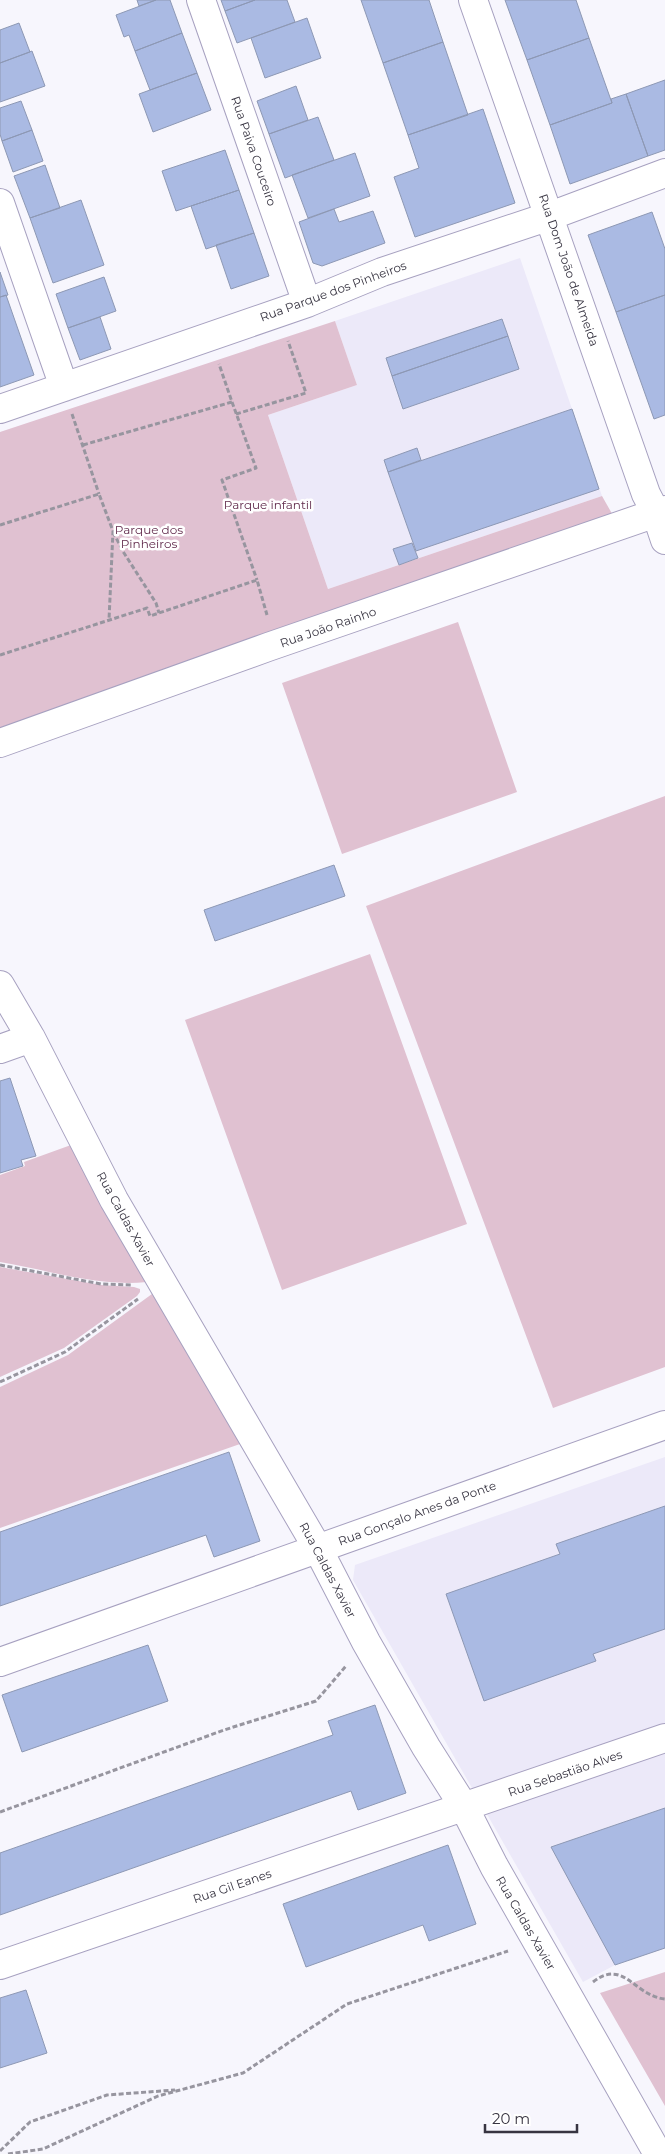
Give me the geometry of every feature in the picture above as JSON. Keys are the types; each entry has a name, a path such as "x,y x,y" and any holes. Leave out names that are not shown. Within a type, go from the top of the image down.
{"street":[{"name":"Rua Paiva Couceiro","path":"201,0 307,303"},
{"name":"Rua Dom João de Almeida","path":"473,0 646,494 661,512 665,540"},
{"name":"Rua Parque dos Pinheiros","path":"0,409 307,303 382,272 550,216 665,174"},
{"path":"0,203 64,387"},
{"name":"Rua João Rainho","path":"0,743 268,647 661,512"},
{"name":"Rua Caldas Xavier","path":"0,985 31,1038 114,1200 318,1549 366,1642 426,1746 464,1807 494,1866 658,2154"},
{"path":"0,1049 31,1038"},
{"name":"Rua Gonçalo Anes da Ponte","path":"0,1662 665,1425"},
{"name":"Rua Sebastião Alves","path":"464,1807 665,1738"},
{"name":"Rua Gil Eanes","path":"0,1965 464,1807"}],"path":[{"path":"236,414 306,393 278,312"},
{"path":"210,336 256,468 222,480 267,611 268,647"},
{"path":"64,387 113,531 124,553 156,603 159,613"},
{"path":"83,445 232,402"},
{"path":"0,525 99,494"},
{"path":"109,620 113,531"},
{"path":"0,655 147,608 150,616 257,580"},
{"path":"0,1265 101,1284 128,1286 161,1282"},
{"path":"0,1382 65,1352 161,1282"},
{"path":"0,1812 224,1730 316,1701 366,1642"},
{"path":"8,2154 43,2149 158,2096 243,2073 346,2004 537,1941"},
{"path":"569,1996 602,1975 612,1973 625,1977 644,1992 665,1999"},
{"path":"0,2152 30,2122 108,2095 182,2090"}],"shaded area":[{"path":"520,258 602,496 328,589 268,415 357,385 335,321"},
{"path":"665,1457 665,1948 615,1965 583,1982 353,1580 355,1565"}],"green space":[{"name":"Parque dos Pinheiros","path":"335,321 357,385 268,415 328,589 602,496 619,526 0,743 0,432"},
{"path":"458,622 517,792 342,854 282,683"},
{"path":"665,796 665,1367 553,1408 366,906"},
{"path":"370,954 467,1224 282,1290 185,1020"},
{"path":"71,1145 147,1282 128,1283 91,1280 0,1262 0,1175 25,1166 24,1162"},
{"path":"0,1267 101,1285 134,1287 140,1289 140,1292 64,1348 0,1377"},
{"path":"152,1294 172,1325 240,1444 0,1528 0,1387 68,1355"},
{"path":"665,1972 665,2106 600,1993"}],"building":[{"path":"137,0 156,0 139,6"},
{"path":"156,0 170,0 182,33 135,51 129,35 124,37 116,15"},
{"path":"221,0 255,0 225,11"},
{"path":"255,0 287,0 295,22 237,43 225,11"},
{"path":"361,0 429,0 443,42 383,63"},
{"path":"505,0 576,0 589,38 527,60"},
{"path":"307,18 321,58 265,78 251,38"},
{"path":"19,23 30,52 0,63 0,30"},
{"path":"182,33 197,73 150,90 135,51"},
{"path":"589,38 612,103 550,125 527,60"},
{"path":"443,42 468,115 408,135 383,63"},
{"path":"32,51 45,86 0,102 0,63"},
{"path":"197,73 211,110 153,132 139,94"},
{"path":"665,80 665,150 648,156 626,94"},
{"path":"296,86 308,120 269,134 257,101"},
{"path":"626,94 648,156 570,184 550,125 612,103 611,99"},
{"path":"21,101 32,130 2,141 0,134 0,108"},
{"path":"483,109 515,203 415,237 394,177 419,168 408,135"},
{"path":"318,117 334,160 285,178 269,134"},
{"path":"32,130 43,161 13,172 2,141"},
{"path":"225,150 239,190 176,211 162,171"},
{"path":"355,153 370,196 308,218 292,175"},
{"path":"45,165 60,208 30,218 14,176"},
{"path":"239,190 254,233 206,249 191,206"},
{"path":"81,200 104,265 53,283 30,218"},
{"path":"334,209 339,222 373,211 385,243 322,266 313,263 299,222"},
{"path":"652,212 665,249 665,295 616,312 588,235"},
{"path":"254,233 269,276 231,289 216,245"},
{"path":"0,272 8,295 0,297"},
{"path":"104,277 116,311 68,328 56,294"},
{"path":"6,295 34,375 0,387 0,297"},
{"path":"665,295 665,415 654,419 616,312"},
{"path":"100,317 111,349 80,360 68,328"},
{"path":"502,319 508,336 392,376 386,358"},
{"path":"508,336 519,369 403,409 392,376"},
{"path":"572,409 599,489 416,551 388,472"},
{"path":"417,448 421,460 388,472 384,460"},
{"path":"412,543 418,558 399,565 393,549"},
{"path":"334,865 345,896 215,941 204,910"},
{"path":"10,1078 36,1156 21,1160 23,1166 0,1173 0,1081"},
{"path":"229,1452 260,1541 214,1557 206,1535 0,1606 0,1532"},
{"path":"665,1506 665,1629 593,1654 596,1661 484,1701 446,1594 560,1554 556,1544"},
{"path":"148,1645 168,1701 22,1752 2,1695"},
{"path":"375,1705 406,1793 358,1810 351,1791 0,1915 0,1853 333,1735 328,1721"},
{"path":"665,1808 665,1948 615,1965 551,1847"},
{"path":"448,1845 476,1924 429,1941 423,1925 306,1967 283,1904"},
{"path":"26,1990 47,2053 0,2068 0,1998"}],"park label":[{"name":"Parque infantil","path":"268,504"}]}
